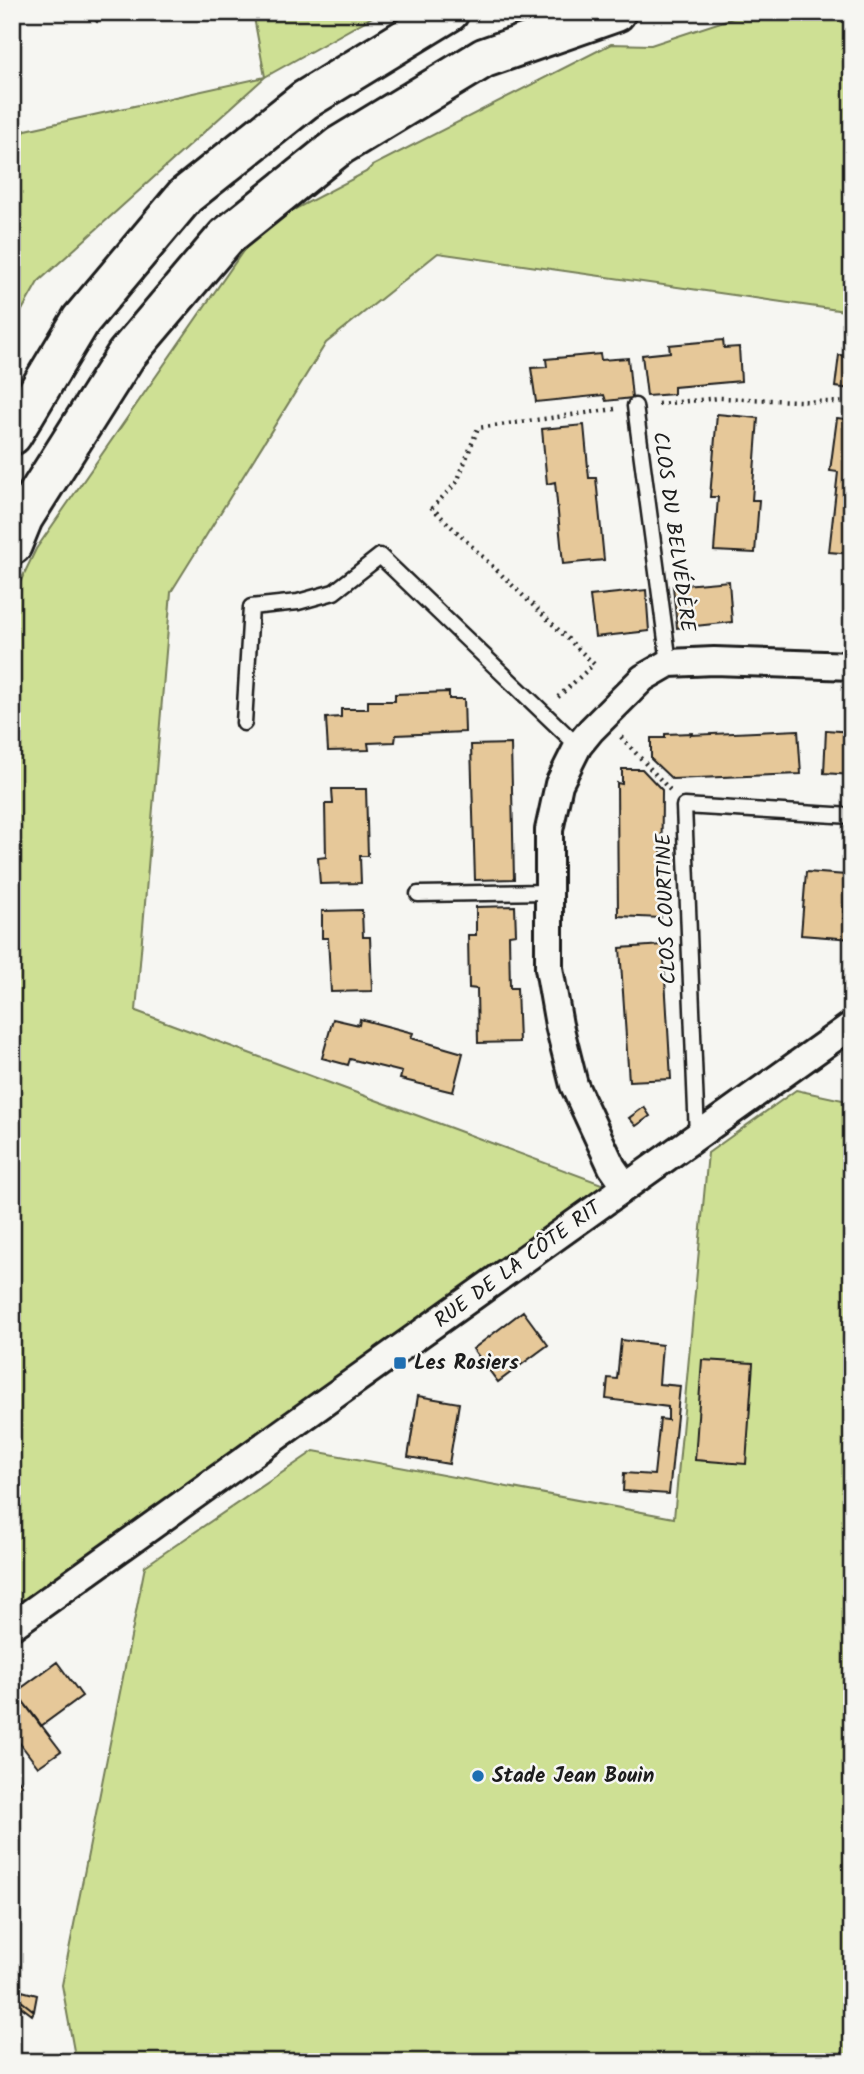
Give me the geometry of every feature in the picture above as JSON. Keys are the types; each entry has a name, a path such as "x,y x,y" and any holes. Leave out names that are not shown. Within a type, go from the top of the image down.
{"main road":[{"path":"12,435 81,320 185,196 304,100 449,12"},
{"path":"12,545 23,518 126,355 226,237 339,146 484,58 616,12"}],"street":[{"path":"626,1187 612,1167 574,1085 559,1025 549,968 549,830 559,784 578,746 604,717 643,678 669,663 714,661 852,666"},
{"name":"RUE DE LA CÔTE RIT","path":"12,1626 852,1025"}],"lane":[{"name":"CLOS DU BELVÉDÈRE","path":"635,406 669,663"},
{"path":"244,723 251,607 298,602 334,592 380,556 578,746"},
{"name":"CLOS COURTINE","path":"698,1136 684,806 852,816"},
{"path":"418,894 549,892"}],"path":[{"path":"542,712 594,664 432,508 457,482 478,428 635,406 720,398 852,403"},
{"path":"604,717 684,806"}],"green space":[{"path":"253,12 381,12 265,77"},
{"path":"751,12 852,12 852,312 438,253 326,343 171,592 136,1011 607,1186 12,1615 12,599 36,549 259,228 366,172 372,166 611,44 651,45"},
{"path":"265,77 38,282 12,328 12,147 26,130"},
{"name":"Stade Jean Bouin","path":"796,1090 852,1102 852,2062 76,2062 62,1985 145,1566 314,1451 674,1518 708,1153"}],"building":[{"path":"86,12 105,12 97,22"},
{"path":"723,340 724,348 739,347 741,381 674,387 674,394 647,396 642,355 670,352 669,345"},
{"path":"600,354 601,360 628,358 632,398 606,401 604,395 536,402 531,368 547,367 546,359"},
{"path":"839,355 852,356 852,389 835,387"},
{"path":"717,414 758,418 752,500 759,500 755,553 714,551 718,497 710,497"},
{"path":"837,418 852,420 852,554 829,552 838,472 830,471"},
{"path":"584,425 589,478 596,478 604,560 563,564 555,482 547,484 542,429"},
{"path":"729,581 732,622 677,628 673,586"},
{"path":"852,582 852,624 846,623"},
{"path":"646,590 649,631 595,637 590,596"},
{"path":"449,692 449,699 464,699 465,732 396,735 395,742 368,743 369,750 328,751 326,718 341,717 341,709 368,709 368,701 395,701 395,694"},
{"path":"798,730 801,774 672,779 651,759 651,738 665,738 665,734"},
{"path":"826,730 852,732 852,775 824,773"},
{"path":"511,744 514,879 475,880 471,745"},
{"path":"622,769 642,769 662,790 661,918 618,916 617,783 622,784"},
{"path":"332,789 366,789 368,856 360,856 361,883 320,884 318,858 326,857 325,804 333,804"},
{"path":"806,872 846,875 844,918 852,919 852,939 801,935"},
{"path":"515,906 516,934 509,935 510,988 517,988 519,1042 478,1043 477,989 469,988 468,935 476,935 476,907"},
{"path":"362,910 363,937 370,937 372,991 331,992 328,938 322,938 322,911"},
{"path":"663,945 671,1079 629,1081 620,948"},
{"path":"333,1019 359,1025 360,1019 413,1033 411,1038 463,1053 453,1092 400,1079 402,1072 350,1059 348,1065 322,1058"},
{"path":"644,1107 650,1116 636,1126 629,1118"},
{"path":"523,1311 548,1345 498,1382 473,1349"},
{"path":"621,1340 662,1345 659,1384 680,1386 669,1494 623,1491 624,1473 654,1475 660,1419 668,1420 668,1407 606,1399 608,1378 617,1379"},
{"path":"702,1360 753,1363 746,1464 695,1460"},
{"path":"418,1396 459,1403 449,1464 408,1457"},
{"path":"57,1662 82,1696 41,1726 16,1692"},
{"path":"16,1692 61,1751 38,1767 12,1733 12,1695"},
{"path":"12,1772 22,1785 12,1792"},
{"path":"12,1897 20,1899 12,1927"},
{"path":"22,1991 37,1995 34,2011 20,2000"},
{"path":"20,2000 34,2011 32,2015 19,2005"}],"place":[{"name":"Les Rosiers","path":"400,1363"},
{"name":"Stade Jean Bouin","path":"478,1776"}]}
